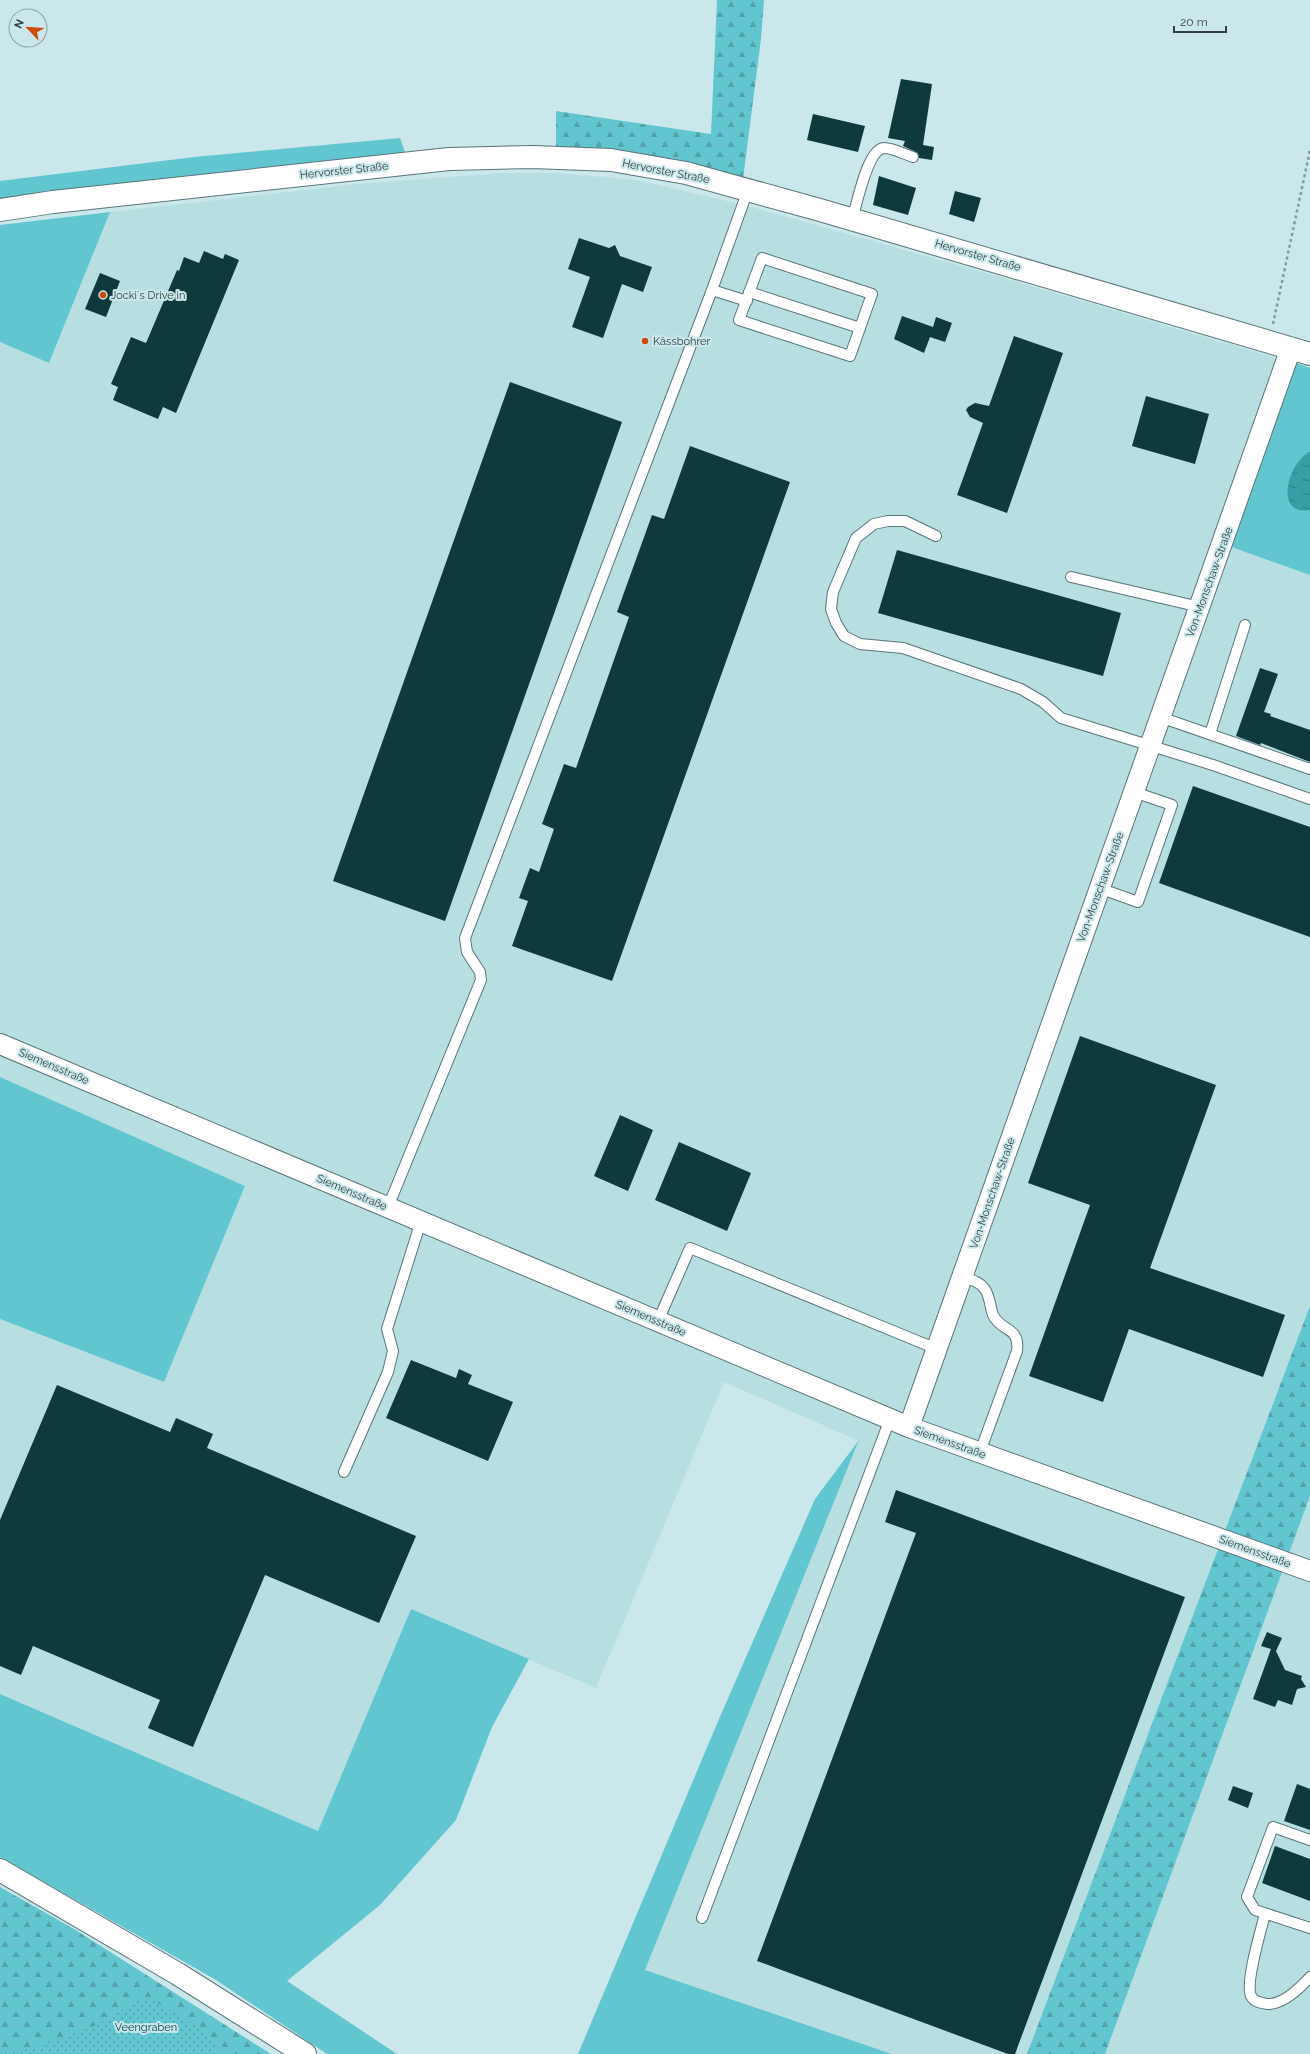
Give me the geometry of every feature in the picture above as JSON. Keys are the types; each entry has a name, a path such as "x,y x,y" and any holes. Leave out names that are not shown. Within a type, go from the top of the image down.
{"street":[{"name":"Hervorster Straße","path":"0,210 61,201 457,159 533,157 611,160 686,174 748,190 852,219 1301,351"},
{"name":"Von-Monschaw-Straße","path":"909,1427 1099,888 1200,607 1301,351"},
{"name":"Siemensstraße","path":"0,1044 909,1427 1310,1570"},
{"path":"0,1870 178,1974 305,2054"}],"lane":[{"path":"852,219 866,170 879,149 884,148 913,157"},
{"path":"388,1207 482,980 480,972 467,952 466,938 712,290 748,190"},
{"path":"762,258 872,294 860,328 850,356 739,320 762,258"},
{"path":"712,290 748,296 860,328"},
{"path":"936,536 905,520 874,524 856,538 833,592 831,609 836,623 844,636 860,644 903,648 1021,690 1043,702 1061,718 1150,747 1213,765 1310,798"},
{"path":"1070,577 1200,607"},
{"path":"1210,734 1245,625"},
{"path":"1160,718 1310,769"},
{"path":"1099,888 1138,902 1172,805 1134,792"},
{"path":"344,1472 388,1372 393,1351 387,1329 422,1221"},
{"path":"658,1321 690,1248 937,1349"},
{"path":"963,1277 978,1282 985,1289 994,1316 1014,1333 1018,1341 1017,1351 980,1452"},
{"path":"702,1918 890,1419"},
{"path":"1310,1840 1273,1827 1248,1897 1255,1910 1310,1928"},
{"path":"1265,1914 1249,1982 1251,1996 1259,2003 1274,2004 1301,1988 1310,1977"}],"path":[{"path":"1269,341 1310,150"}],"shaded area":[{"path":"499,173 556,173 637,180 744,205 1004,278 1310,368 1310,2054 892,2054 645,1970 859,1441 724,1382 596,1688 411,1609 318,1831 0,1694 0,1319 164,1382 245,1186 0,1077 0,342 49,363 110,212 358,184"}],"green space":[{"path":"717,0 764,0 761,39 743,179 556,149 556,111 711,134"},
{"path":"400,138 407,158 0,203 0,181 194,157"},
{"path":"110,212 49,363 0,342 0,225"},
{"path":"1288,360 1310,368 1310,575 1223,544"},
{"path":"0,1077 245,1186 164,1382 0,1319"},
{"path":"1310,1306 1310,1496 1105,2054 1027,2054"},
{"path":"859,1440 645,1970 892,2054 578,2054 719,1719 815,1499"},
{"path":"411,1609 529,1659 492,1727 456,1820 380,1905 287,1981 397,2054 327,2054 216,1980 0,1857 0,1694 318,1831"},
{"path":"0,1887 74,1929 271,2054 0,2054"},
{"name":"Veengraben","path":"149,1998 203,2030 221,2054 0,2054 36,2048 94,2026 138,2001"}],"water":[{"path":"1310,452 1310,510 1298,510 1291,505 1288,497 1288,487 1296,466 1302,457"}],"building":[{"path":"901,79 932,84 923,145 934,147 932,160 919,158 918,153 903,146 905,141 888,138"},
{"path":"813,114 865,126 858,152 807,140"},
{"path":"879,176 916,188 908,215 873,205"},
{"path":"955,191 981,198 974,222 949,214"},
{"path":"579,238 609,248 615,245 620,256 652,267 643,292 622,284 603,338 572,327 590,277 568,269"},
{"path":"204,251 223,259 225,254 239,260 176,413 163,407 158,419 113,400 118,387 111,384 131,337 146,343 184,257 199,263"},
{"name":"Jocki´s Drive in","path":"100,273 120,281 106,317 85,309"},
{"path":"902,316 933,327 936,317 952,323 945,342 930,337 924,353 894,339"},
{"path":"1014,336 1063,353 1007,513 957,495 983,423 970,417 966,410 975,403 989,406"},
{"path":"510,382 622,422 445,921 333,881"},
{"path":"1146,396 1209,414 1195,464 1132,446"},
{"path":"690,446 790,482 612,981 512,946 528,901 519,898 530,868 539,872 554,829 542,824 564,764 576,768 629,617 617,612 652,515 664,519"},
{"path":"897,550 1121,613 1103,676 878,613"},
{"path":"1260,668 1278,674 1264,712 1271,714 1270,716 1310,730 1310,762 1261,743 1260,745 1236,736"},
{"path":"1193,786 1310,827 1310,937 1159,883"},
{"path":"1080,1036 1216,1085 1150,1268 1285,1315 1263,1377 1129,1329 1103,1402 1029,1376 1090,1205 1028,1183"},
{"path":"620,1115 653,1130 628,1191 594,1176"},
{"path":"679,1142 751,1173 727,1231 655,1200"},
{"path":"411,1360 456,1378 459,1369 472,1375 468,1384 513,1402 488,1461 386,1418"},
{"path":"57,1385 170,1432 176,1418 213,1434 207,1448 416,1536 379,1623 265,1575 193,1747 148,1728 160,1700 33,1646 21,1675 0,1666 0,1520"},
{"path":"896,1490 1185,1597 1015,2054 1008,2054 757,1961 916,1533 885,1522"},
{"path":"1267,1632 1282,1638 1276,1651 1285,1670 1302,1676 1301,1679 1306,1687 1297,1689 1292,1705 1278,1700 1275,1707 1253,1699 1271,1649 1261,1646"},
{"path":"1297,1784 1310,1789 1310,1830 1284,1821"},
{"path":"1233,1786 1253,1793 1248,1808 1228,1800"},
{"path":"1275,1846 1310,1859 1310,1901 1262,1883"}],"place":[{"name":"Jocki´s Drive in","path":"103,295"},
{"name":"Kässbohrer","path":"645,341"}]}
